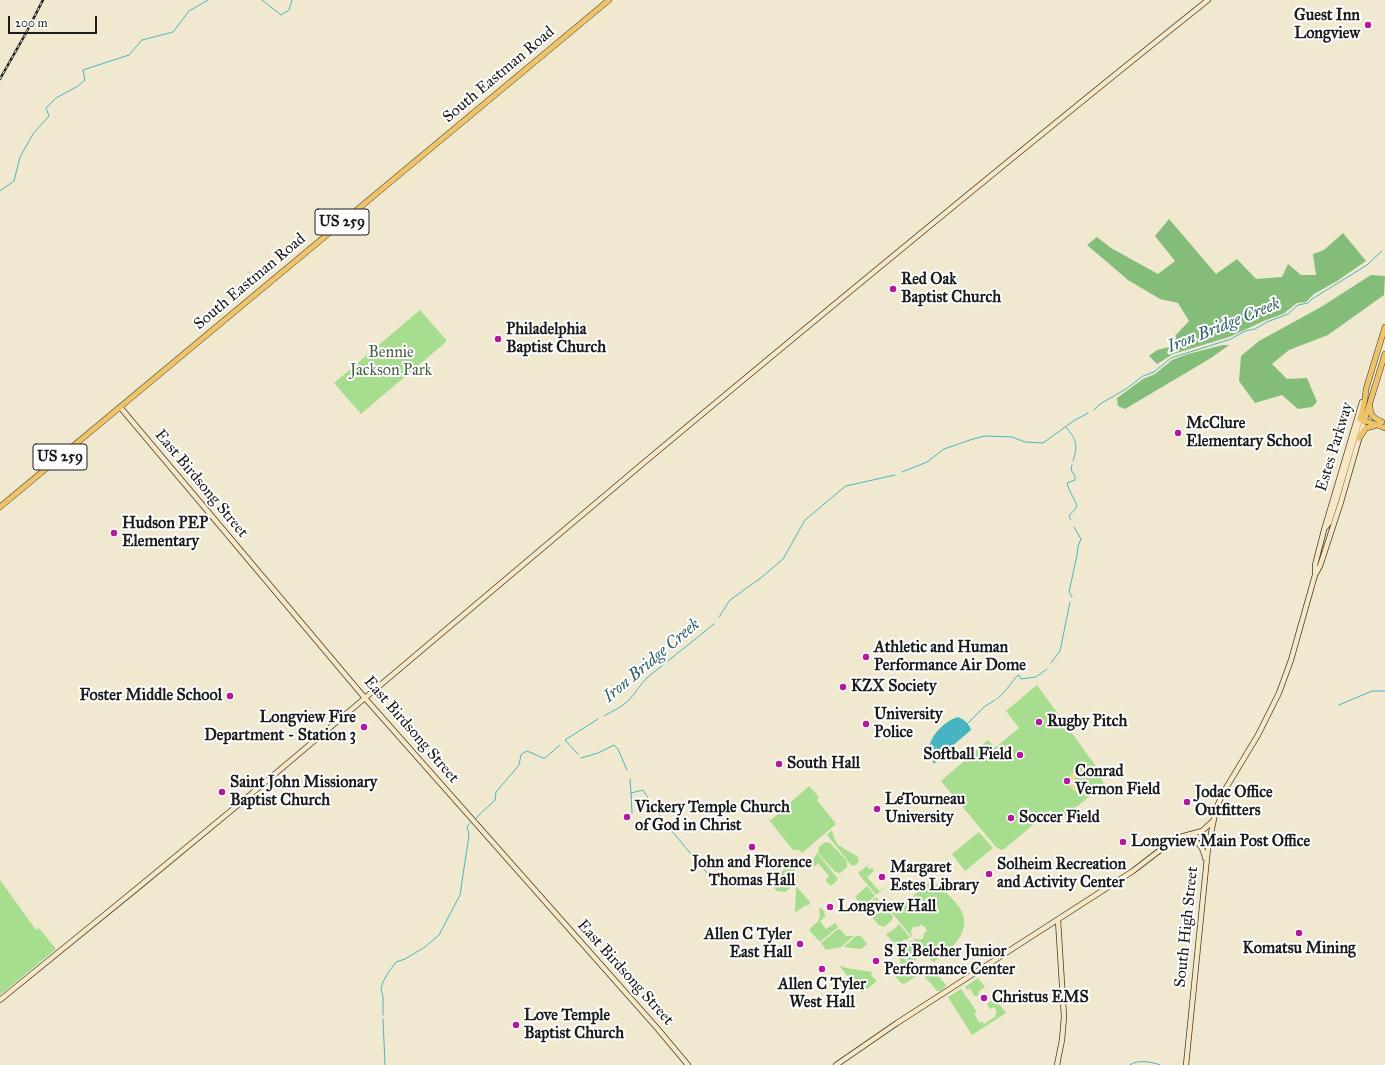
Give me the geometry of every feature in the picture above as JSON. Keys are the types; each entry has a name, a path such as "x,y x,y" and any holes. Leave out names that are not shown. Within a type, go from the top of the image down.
{"main road":[{"name":"South Eastman Road","path":"0,507 609,0"},
{"name":"Estes Parkway","path":"1366,389 1385,327"},
{"name":"Estes Parkway","path":"1363,419 1385,354"},
{"path":"1366,389 1363,419 1383,425"},
{"path":"1370,401 1371,414 1383,425"},
{"path":"1359,438 1367,428 1371,426 1383,425"}],"street":[{"path":"0,1000 121,902 738,384 990,176 1208,0"},
{"name":"Estes Parkway","path":"1316,575 1315,565 1324,530 1366,389"},
{"name":"East Birdsong Street","path":"120,408 364,697 688,1065"},
{"path":"1324,530 1329,522 1363,419"},
{"name":"Estes Parkway","path":"1223,793 1258,736 1279,693 1291,660 1316,575 1341,502 1363,419"},
{"name":"South High Street","path":"1186,1065 1206,865 1213,820 1217,805 1223,793"},
{"path":"836,1065 897,1023 1136,869 1172,842 1202,831 1213,820"},
{"path":"1187,836 1210,840"},
{"path":"1187,836 1200,845 1204,852 1206,865"},
{"path":"1057,1065 1064,1021 1058,920"}],"green space":[{"path":"1169,219 1216,274 1237,259 1256,279 1282,277 1288,264 1301,275 1316,275 1313,254 1324,250 1343,233 1366,261 1337,281 1314,294 1306,302 1297,303 1283,314 1229,337 1173,354 1157,364 1149,356 1157,350 1169,347 1174,337 1189,321 1178,303 1160,299 1128,280 1087,245 1097,237 1111,248 1158,274 1175,261 1155,236"},
{"path":"1371,275 1385,276 1384,295 1328,335 1289,350 1272,364 1287,379 1307,378 1317,402 1312,407 1298,409 1282,395 1255,403 1239,381 1241,356 1259,341 1321,307"},
{"name":"Bennie Jackson Park","path":"420,310 447,341 361,414 334,383"},
{"path":"1223,345 1229,345 1211,358 1125,409 1118,406 1117,398 1143,379 1155,374 1172,360 1188,354"},
{"path":"1037,685 1103,776 1102,781 1105,784 1060,820 1051,810 1001,850 996,847 941,781 988,740 995,748 1019,728 1006,711"},
{"path":"809,786 819,797 817,800 836,824 802,853 799,850 793,850 768,819 771,820"},
{"path":"832,830 838,845 857,856 859,861 856,865 852,866 827,835"},
{"path":"979,832 993,848 965,871 952,854"},
{"path":"825,842 830,843 847,861 847,867 840,873 835,872 818,853 819,847"},
{"path":"817,853 838,879 831,886 825,880 829,876 818,863 814,867 811,863"},
{"path":"795,861 795,884 785,892 777,891 773,887 774,878"},
{"path":"868,865 867,867 869,869 872,868 874,871 867,877 879,891 887,886 876,895 858,873"},
{"path":"0,880 36,930 39,928 56,949 0,995"},
{"path":"932,880 942,891 944,890 958,906 964,918 961,935 950,948 934,962 913,938 920,940 924,938 923,936 925,932 927,932 925,927 920,924 920,926 914,926 911,931 912,937 892,913 897,907 899,908"},
{"path":"796,886 810,902 809,905 804,906 795,913"},
{"path":"867,886 875,896 863,906 855,897"},
{"path":"876,897 893,916 892,920 884,927 879,925 864,908"},
{"path":"819,908 825,912 824,914 826,916 820,921 826,929 835,923 838,927 820,942 809,930 820,916"},
{"path":"899,924 910,937 900,943 901,945 897,948 886,934"},
{"path":"840,929 846,936 854,936 841,947 826,950 821,943"},
{"path":"856,936 861,936 867,944 861,949 844,947"},
{"path":"912,940 923,953 911,964 900,950 903,947 905,949 910,945 909,943"},
{"path":"898,953 900,953 916,973 916,976 904,984 901,983 894,975 898,974 900,965"},
{"path":"842,966 872,972 871,975 877,981 862,993 840,967"},
{"path":"931,970 934,971 946,985 940,991 937,991 925,977"},
{"path":"978,978 985,987 978,992 979,994 977,996 974,996 970,988 967,990 965,987"},
{"path":"961,989 977,1012 974,1014 980,1023 982,1021 984,1024 996,1016 995,1014 997,1012 994,1007 990,1009 987,1004 995,998 1006,1013 972,1035 948,997"}],"sand":[{"path":"1079,768 1083,773 1074,779 1074,781 1081,788 1076,792 1070,786 1069,779 1071,774"}],"water":[{"path":"958,717 966,722 971,730 943,754 934,764 929,749 932,739 939,729 949,721"}],"waterway":[{"path":"0,191 14,181 20,157 33,134 49,116 46,108 56,98 78,86 85,80 83,70 129,55 142,40 173,32 189,11 208,0"},
{"path":"262,0 281,15 289,10 292,0"},
{"name":"Iron Bridge Creek","path":"1094,410 1100,404 1126,389 1143,376 1154,372 1171,358 1231,339 1245,331 1255,329 1267,322 1288,314 1298,305 1308,303 1367,265 1382,251"},
{"name":"Iron Bridge Creek","path":"902,472 927,462 944,449 985,436 1012,437 1025,442 1043,443 1075,420 1088,413"},
{"path":"1066,427 1076,443 1076,451 1073,461"},
{"path":"1071,520 1069,516 1077,506 1067,483 1075,480 1075,476 1071,470 1072,465"},
{"name":"Iron Bridge Creek","path":"719,617 730,600 762,577 783,559 805,520 842,489 846,486 895,475"},
{"path":"1072,597 1069,592 1078,546 1081,539 1074,527"},
{"path":"1051,663 1060,651 1070,602"},
{"name":"Iron Bridge Creek","path":"604,716 626,702 648,677 714,624"},
{"path":"997,699 1017,676 1019,675 1021,679 1036,677 1047,669"},
{"path":"1339,705 1372,691 1385,691"},
{"path":"967,724 984,707 995,700"},
{"name":"Iron Bridge Creek","path":"578,754 565,740 598,719"},
{"name":"Iron Bridge Creek","path":"476,818 495,800 496,792 519,765 521,755 523,753 527,751 545,758 560,745"},
{"path":"581,758 598,753 614,745 618,749 627,770"},
{"path":"630,779 631,793 643,790 667,825 713,880"},
{"path":"631,793 632,813"},
{"name":"Iron Bridge Creek","path":"383,1015 383,997 381,989 388,973 396,962 405,959 425,947 439,935 460,895 469,835 467,827 470,823"},
{"name":"Iron Bridge Creek","path":"383,1019 385,1065"},
{"path":"1130,1065 1137,1062 1149,1062 1160,1065"}],"railway":[{"path":"0,79 43,0"}],"place":[{"name":"Guest Inn Longview","path":"1368,25"},
{"name":"Red Oak Baptist Church","path":"893,289"},
{"name":"Philadelphia Baptist Church","path":"498,339"},
{"name":"McClure Elementary School","path":"1178,433"},
{"name":"Hudson PEP Elementary","path":"114,533"},
{"name":"Athletic and Human Performance Air Dome","path":"866,657"},
{"name":"KZX Society","path":"843,687"},
{"name":"Foster Middle School","path":"230,696"},
{"name":"Rugby Pitch","path":"1039,722"},
{"name":"University Police","path":"866,724"},
{"name":"Longview Fire Department - Station 3","path":"364,727"},
{"name":"Softball Field","path":"1020,755"},
{"name":"South Hall","path":"779,764"},
{"name":"Conrad Vernon Field","path":"1067,781"},
{"name":"Saint John Missionary Baptist Church","path":"222,792"},
{"name":"Jodac Office Outfitters","path":"1187,802"},
{"name":"LeTourneau University","path":"877,809"},
{"name":"Vickery Temple Church of God in Christ","path":"627,817"},
{"name":"Soccer Field","path":"1011,818"},
{"name":"Longview Main Post Office","path":"1123,842"},
{"name":"John and Florence Thomas Hall","path":"752,847"},
{"name":"Solheim Recreation and Activity Center","path":"989,874"},
{"name":"Margaret Estes Library","path":"882,877"},
{"name":"Longview Hall","path":"830,907"},
{"name":"Komatsu Mining","path":"1299,933"},
{"name":"Allen C Tyler East Hall","path":"800,944"},
{"name":"S E Belcher Junior Performance Center","path":"876,961"},
{"name":"Allen C Tyler West Hall","path":"822,969"},
{"name":"Christus EMS","path":"984,998"},
{"name":"Love Temple Baptist Church","path":"516,1025"}]}
